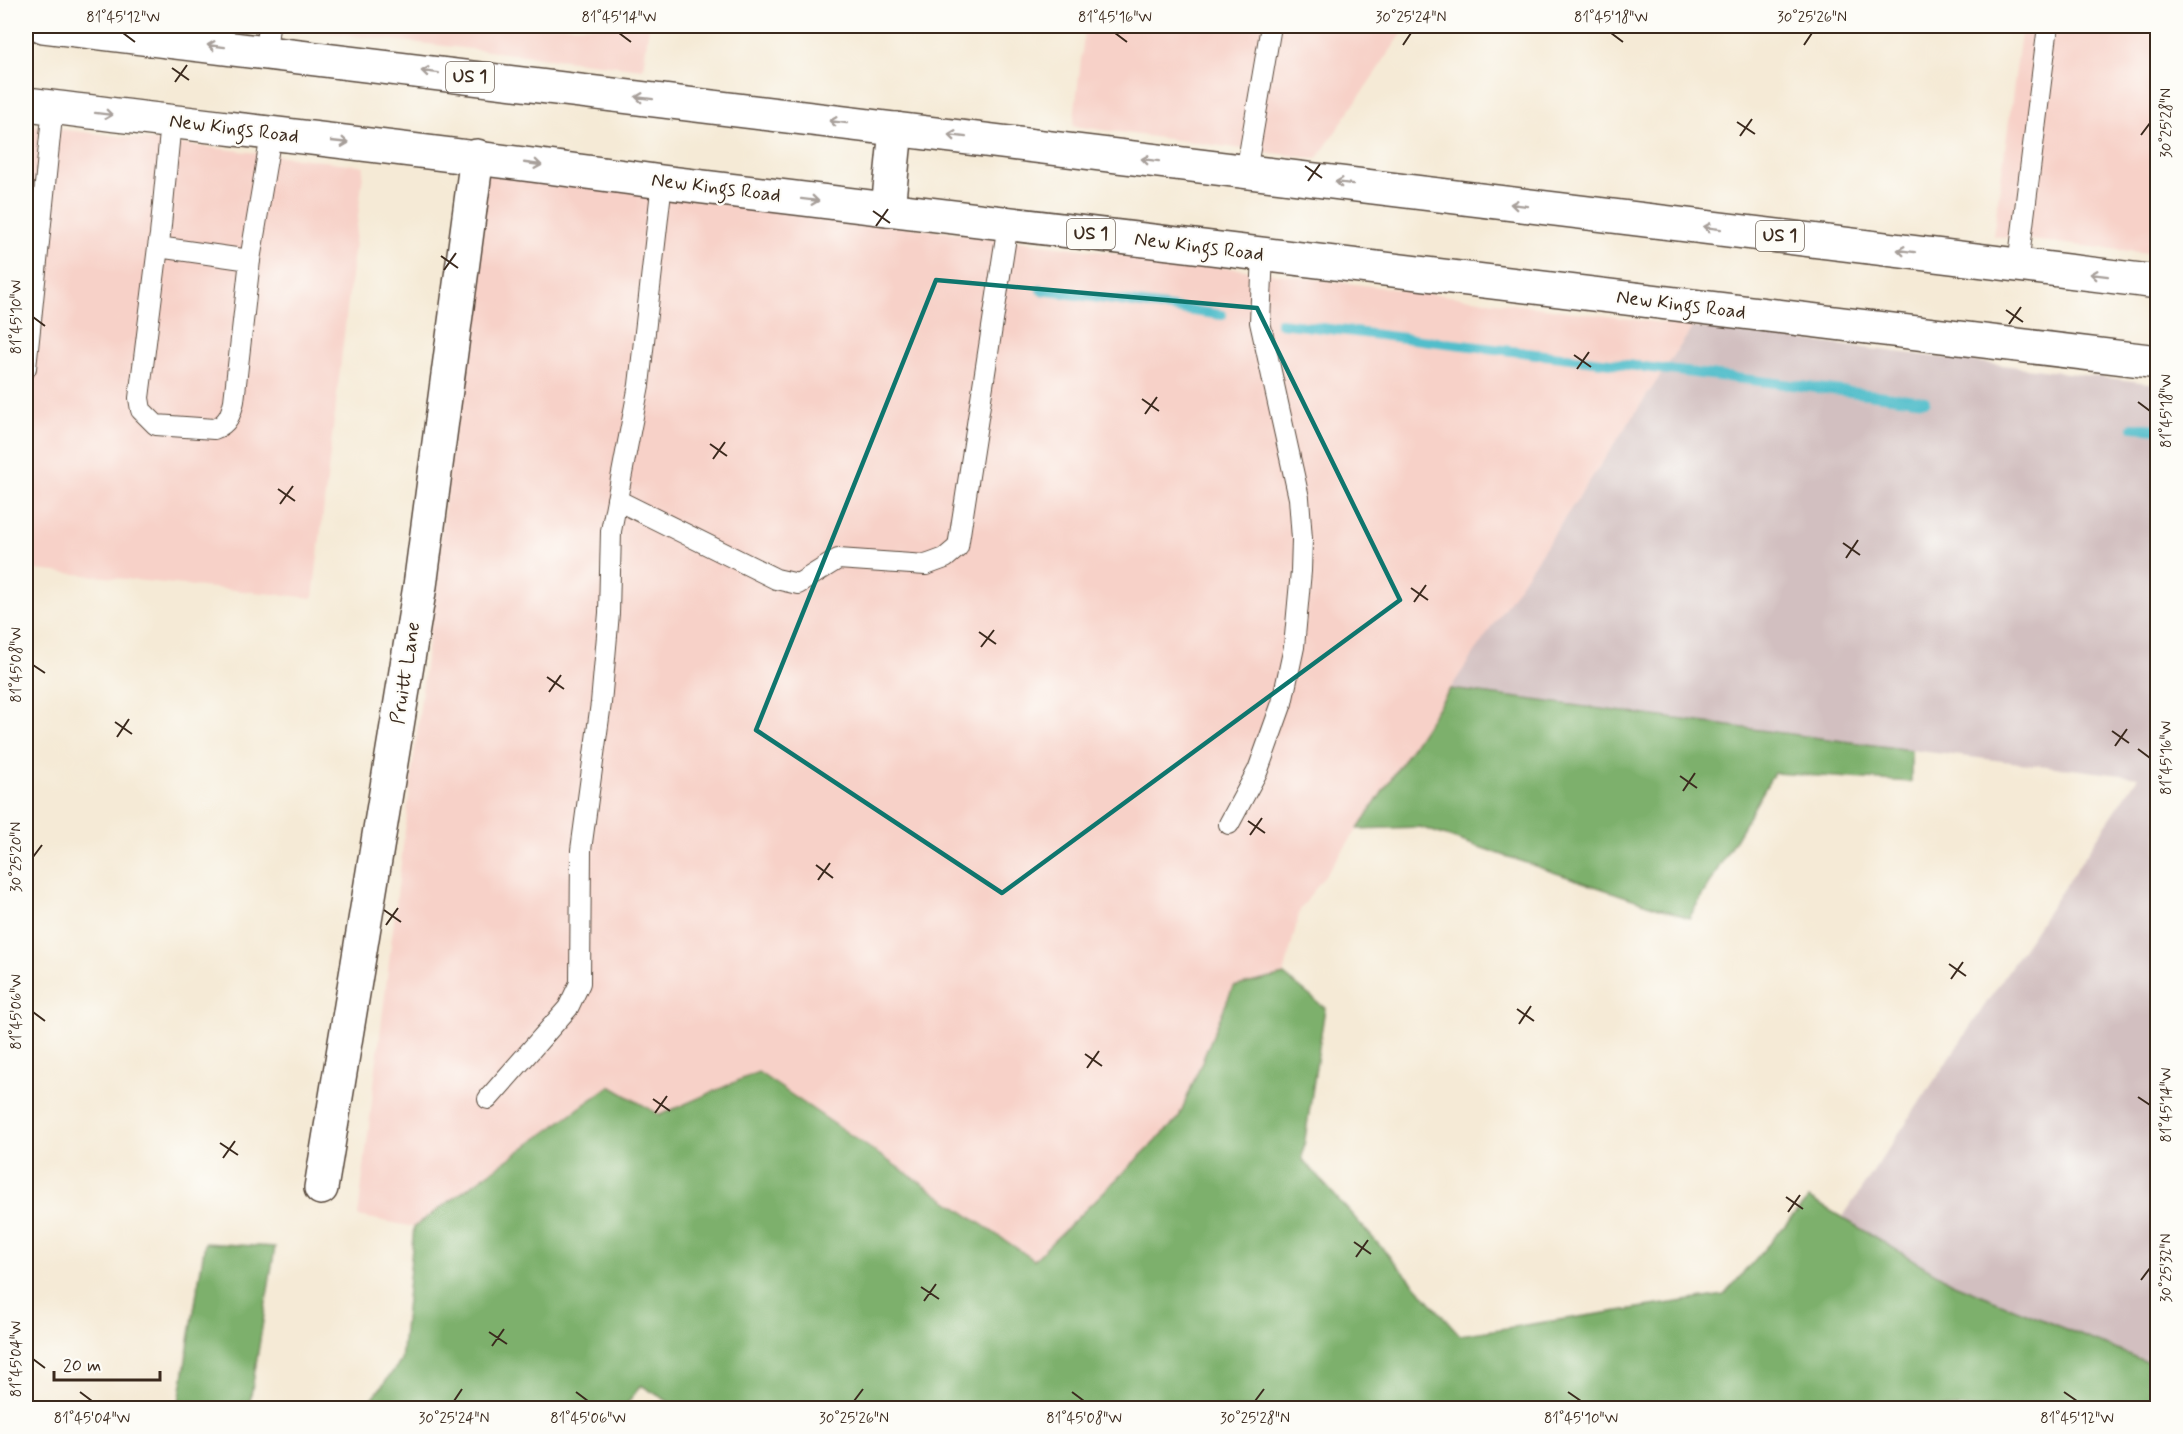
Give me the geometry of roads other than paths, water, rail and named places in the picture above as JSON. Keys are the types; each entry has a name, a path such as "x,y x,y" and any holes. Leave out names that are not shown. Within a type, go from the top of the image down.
{"main road":[{"name":"US 1","path":"43,26 267,39 896,129 2157,282"},
{"name":"New Kings Road","path":"39,106 271,135 477,156 662,182 2157,362"},
{"path":"888,209 896,129"},
{"name":"Pruitt Lane","path":"321,1188 420,586 477,156"}],"lane":[{"path":"1246,172 1270,26"},
{"path":"2018,265 2048,26"},
{"path":"26,368 39,106"},
{"path":"171,122 139,398 141,410 156,425 214,429 227,421 234,400 249,260 271,135"},
{"path":"488,1099 568,1008 580,983 581,850 601,703 609,614 611,531 639,386 662,182"},
{"path":"617,500 776,579 798,584 838,559 926,566 945,558 958,547 1008,224"},
{"path":"158,247 249,260"},
{"path":"1229,824 1258,770 1282,703 1294,647 1301,571 1302,539 1299,498 1260,321 1263,254"}],"waterway":[{"path":"1041,290 1222,315"},
{"path":"1280,323 1925,401"},
{"path":"2133,427 2158,429"}]}
